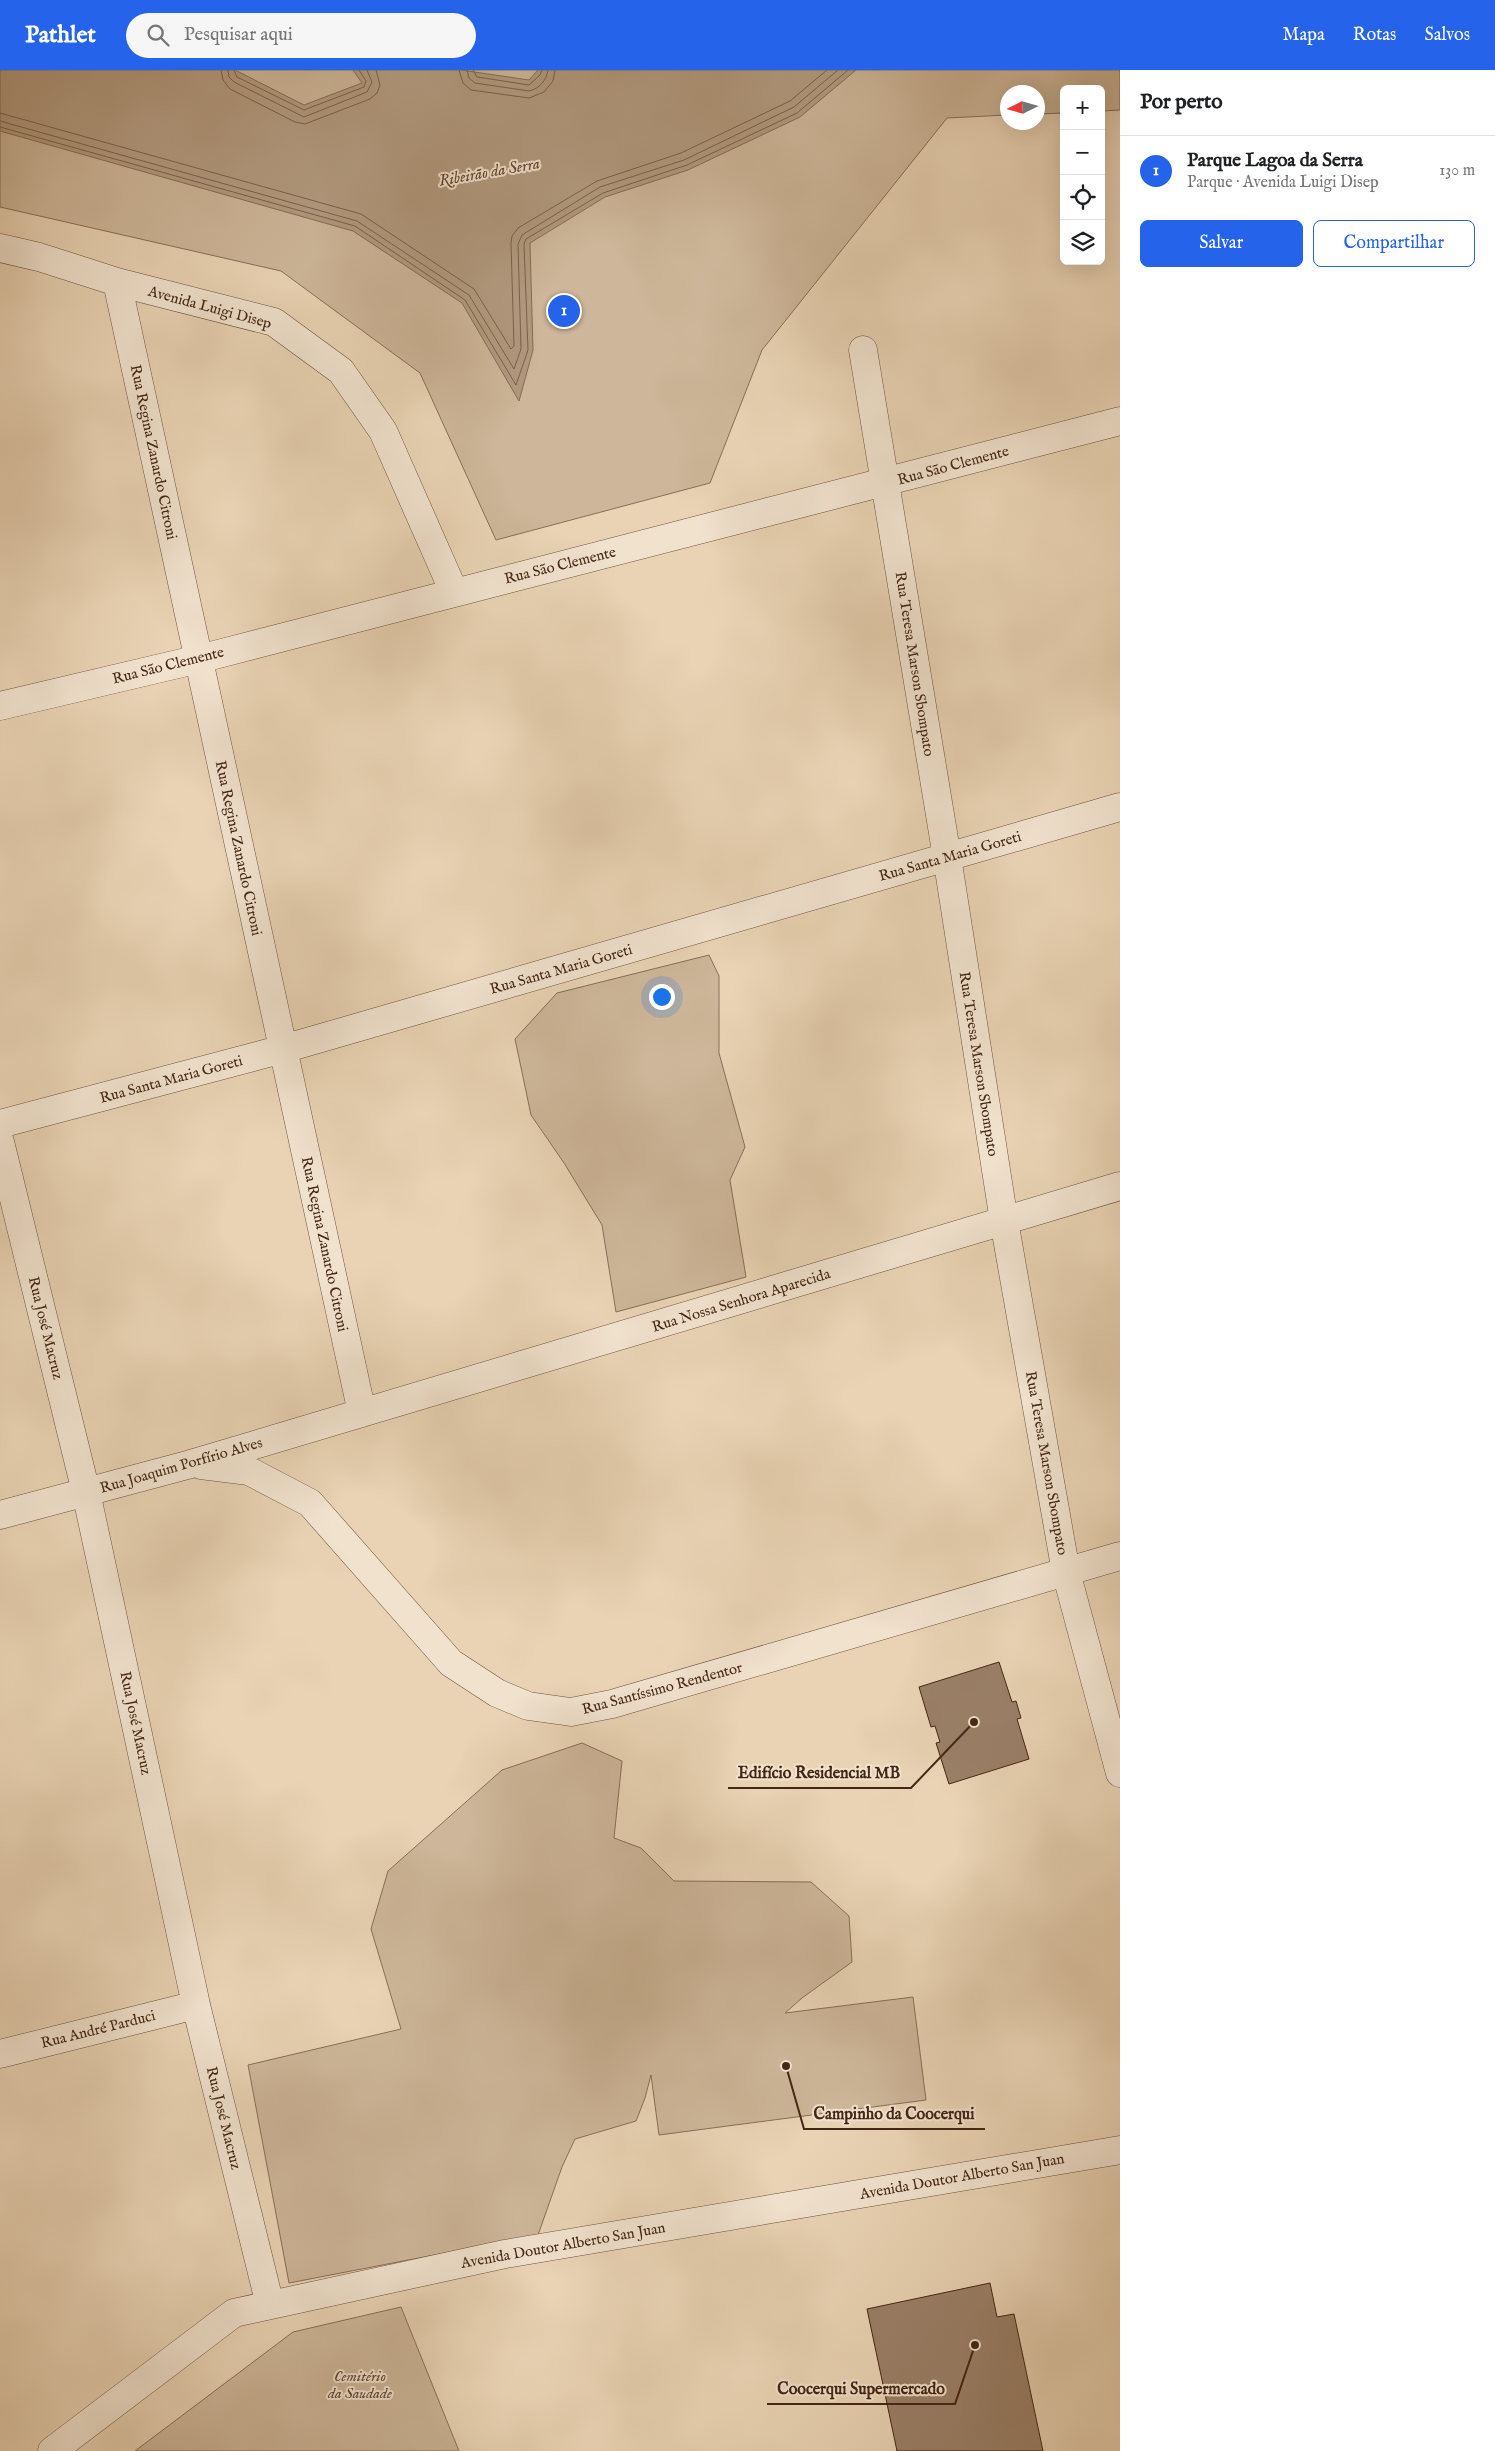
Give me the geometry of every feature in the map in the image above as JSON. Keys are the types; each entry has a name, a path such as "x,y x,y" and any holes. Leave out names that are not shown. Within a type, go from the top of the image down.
{"street":[{"name":"Avenida Luigi Disep","path":"0,248 39,257 117,282 274,322 340,371 383,432 454,592"},
{"name":"Rua Regina Zanardo Citroni","path":"117,282 362,1413"},
{"name":"Rua Teresa Marson Sbompato","path":"863,350 947,857 1004,1221 1066,1572 1120,1773"},
{"name":"Rua São Clemente","path":"0,706 199,659 1120,422"},
{"name":"Rua Santa Maria Goreti","path":"0,1124 283,1049 1120,807"},
{"name":"Rua José Macruz","path":"0,1142 86,1492 196,2004 270,2305"},
{"name":"Rua Nossa Senhora Aparecida","path":"362,1413 1120,1186"},
{"name":"Rua Joaquim Porfírio Alves","path":"0,1515 191,1464 362,1413"},
{"name":"Rua Santíssimo Rendentor","path":"191,1464 249,1471 310,1502 451,1662 505,1696 528,1706 571,1712 612,1704 1120,1556"},
{"name":"Rua André Parduci","path":"0,2054 196,2004"},
{"name":"Avenida Doutor Alberto San Juan","path":"52,2451 234,2313 505,2254 1120,2150"}],"green space":[{"path":"0,70 1120,70 1120,110 1105,111 1105,85 1060,85 1060,113 1045,114 1045,85 1000,85 1000,115 947,118 762,350 710,483 496,540 420,373 281,271 0,207"},
{"path":"709,955 719,976 719,1053 745,1147 730,1180 746,1277 616,1312 602,1225 564,1163 531,1115 515,1039 557,993"},
{"path":"582,1743 622,1761 614,1838 641,1848 674,1881 811,1882 849,1916 852,1962 802,1998 785,2013 913,1997 926,2100 659,2135 651,2075 636,2121 575,2139 562,2167 538,2235 289,2283 248,2065 401,2029 371,1929 388,1871 502,1770"},
{"name":"Cemitério da Saudade","path":"401,2307 459,2451 135,2451 293,2332"}],"water":[{"name":"Ribeirão da Serra","path":"0,70 235,70 304,105 362,83 353,70 461,70 529,80 538,70 856,70 800,117 688,170 605,197 530,243 533,350 519,401 462,303 353,231 0,131"}],"building":[{"path":"999,1662 1012,1702 1016,1701 1021,1718 1017,1719 1029,1759 949,1784 936,1743 940,1742 935,1726 931,1727 919,1687"},
{"path":"990,2283 997,2317 1014,2314 1043,2451 897,2451 867,2309"}],"place":[{"name":"Parque Lagoa da Serra","path":"564,311"},
{"name":"Edifício Residencial MB","path":"974,1722"},
{"name":"Campinho da Coocerqui","path":"786,2066"},
{"name":"Coocerqui Supermercado","path":"975,2345"}]}
